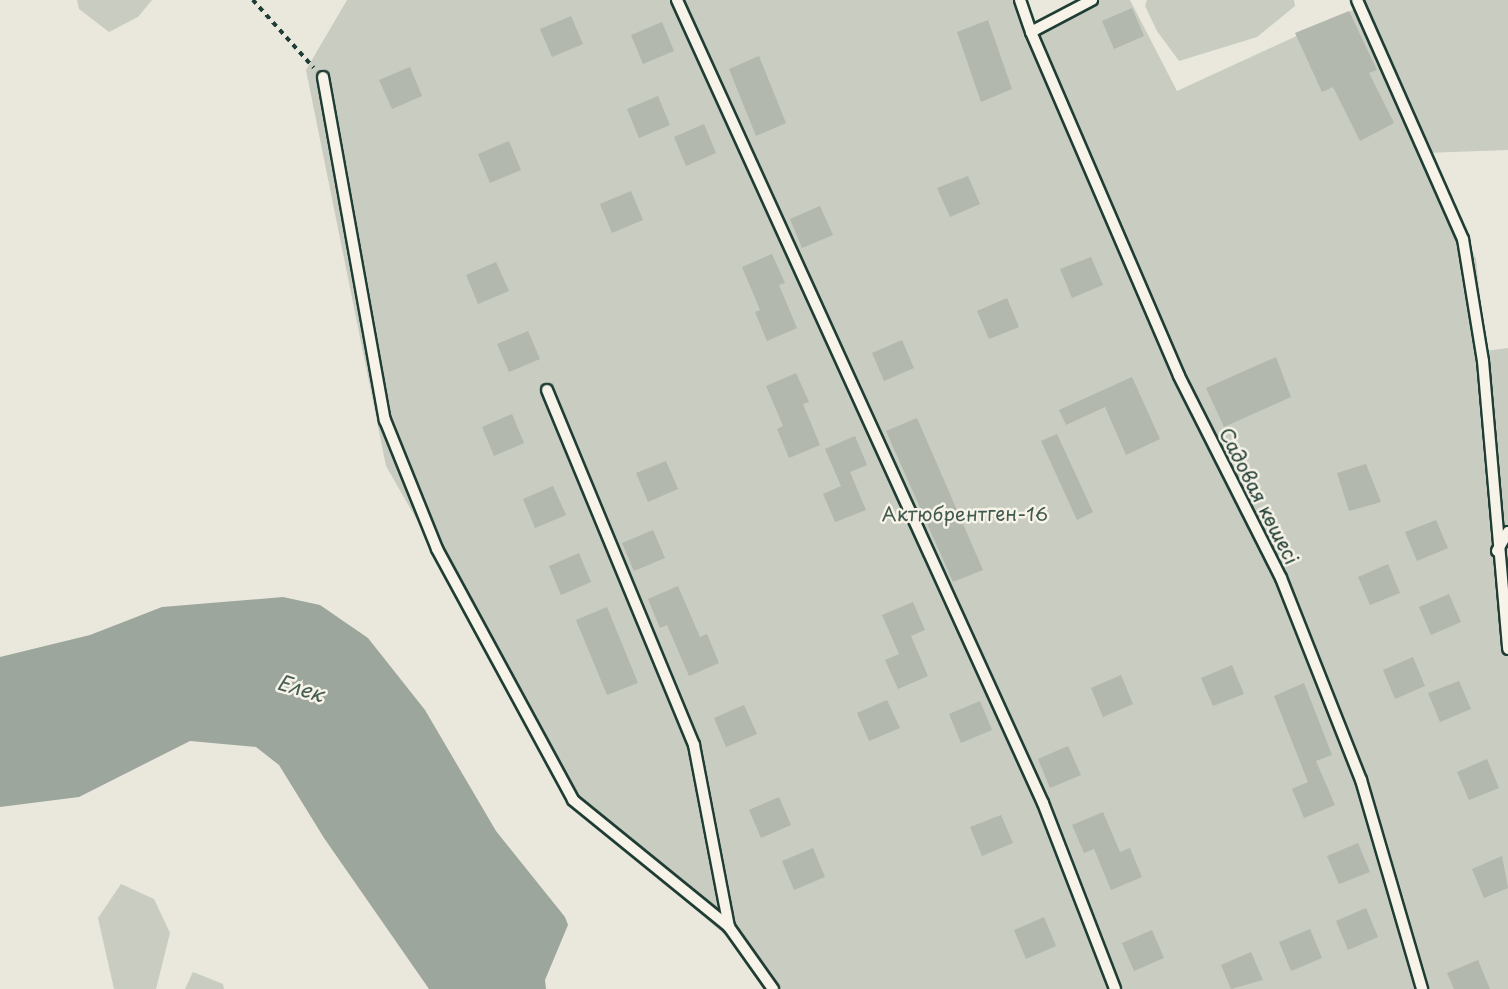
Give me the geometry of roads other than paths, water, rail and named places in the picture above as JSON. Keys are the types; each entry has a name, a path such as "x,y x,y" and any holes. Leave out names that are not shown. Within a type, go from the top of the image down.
{"lane":[{"path":"677,0 1043,803 1115,989"},
{"name":"Садовая көшесі","path":"1020,0 1031,32 1179,376 1281,578 1360,780 1422,989"},
{"path":"1031,32 1092,0"},
{"path":"1357,0 1463,239 1483,361 1497,551 1508,649"},
{"path":"323,77 385,420 437,550 573,800 729,927 773,989"},
{"path":"547,390 694,745 729,927"},
{"path":"1497,551 1508,532"}],"water":[{"name":"Елек","path":"283,597 320,605 368,638 425,710 496,831 565,917 568,925 545,980 546,989 429,989 324,838 279,765 256,747 190,741 79,797 0,807 0,657 90,635 162,607"}],"park label":[{"name":"Актюбрентген-16","path":"965,514"}]}
